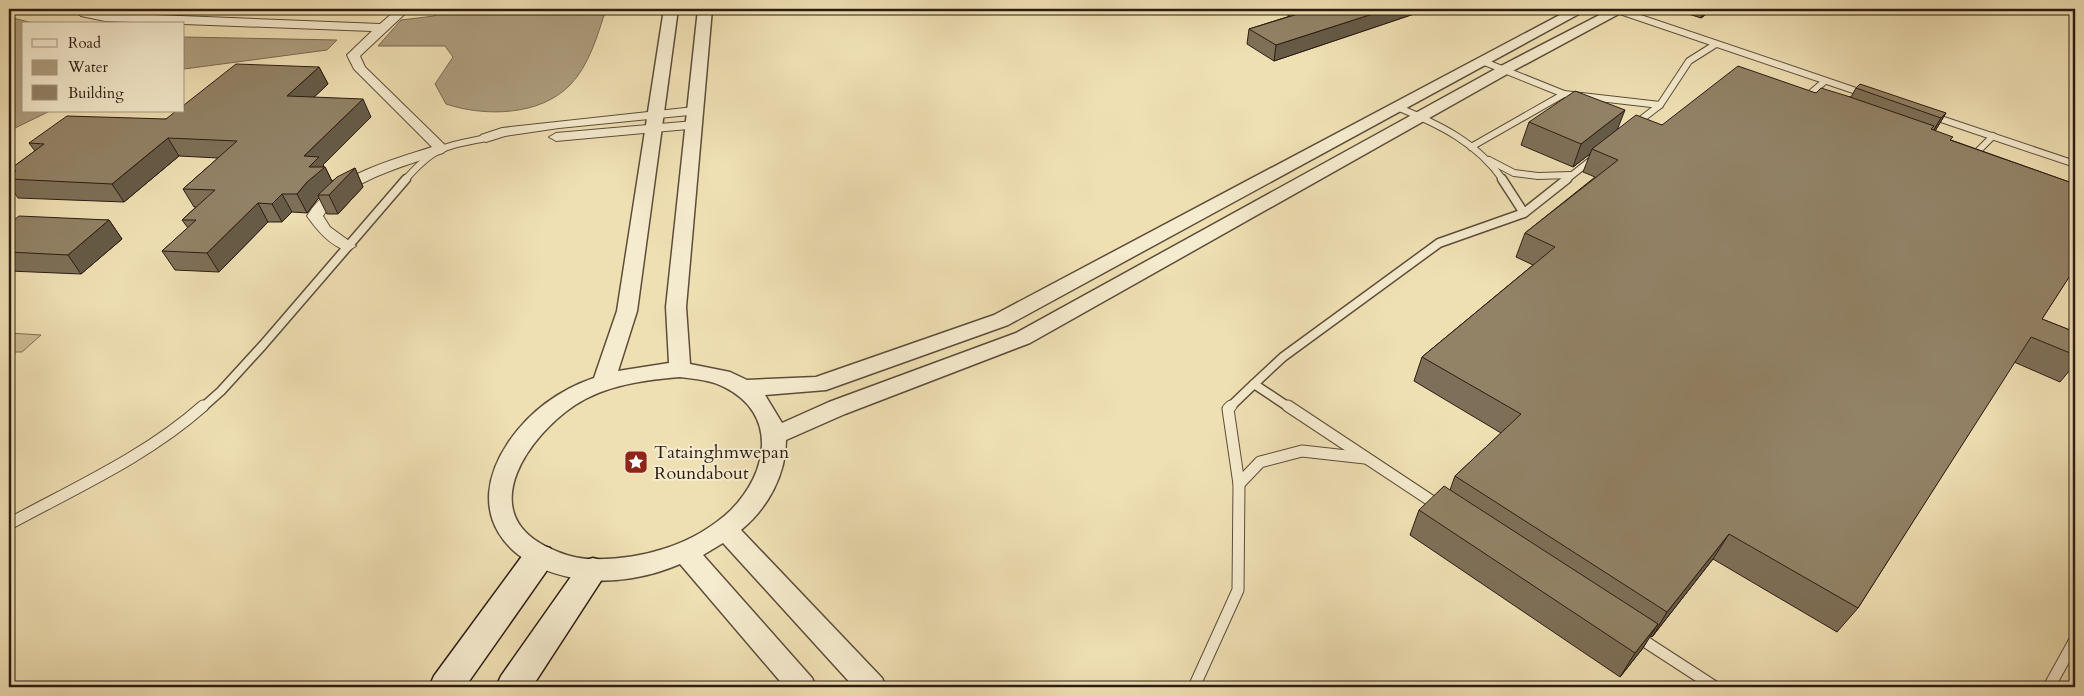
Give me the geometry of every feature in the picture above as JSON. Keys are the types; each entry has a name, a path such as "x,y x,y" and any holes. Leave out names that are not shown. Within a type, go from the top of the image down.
{"main road":[{"path":"446,687 539,557"},
{"path":"513,687 593,570"}],"street":[{"path":"78,9 86,14 105,17 383,28"},
{"path":"348,246 325,230 315,216 318,208 345,188 371,174 439,149 360,69 353,55 404,9"},
{"path":"604,382 627,311 672,9"},
{"path":"680,370 676,307 705,9"},
{"path":"744,388 818,385 1001,320 1580,9"},
{"path":"775,435 837,408 1023,338 1504,70 1618,9"},
{"path":"486,138 519,140 694,118"},
{"path":"680,370 715,375 744,388 769,415 775,435 772,466 756,499 725,529 685,552 639,567 593,570 564,566 539,557 513,536 500,510 500,480 514,450 537,422 568,399 604,382 642,372 680,370"},
{"path":"725,529 872,687"},
{"path":"685,552 802,687"}],"lane":[{"path":"1618,9 1872,96"},
{"path":"1626,132 1660,105 1689,62 1716,44"},
{"path":"1482,61 1564,94 1592,99 1660,105"},
{"path":"1811,104 1802,101 1825,81"},
{"path":"1471,147 1564,94"},
{"path":"1592,99 1605,107"},
{"path":"1397,107 1421,117 1486,158 1514,173 1538,176 1571,175"},
{"path":"1928,115 2075,164"},
{"path":"1958,158 1967,161 1993,136"},
{"path":"9,524 124,461 189,419 221,391 424,158 439,149 486,138"},
{"path":"1194,687 1238,590 1240,484 1228,409 1283,357 1439,243 1524,213 1606,148"},
{"path":"1486,158 1524,213"},
{"path":"1254,384 1451,513"},
{"path":"1240,484 1260,462 1302,451 1368,459"},
{"path":"1632,633 1715,687"},
{"path":"2049,687 2075,640"}],"shaded area":[{"path":"9,333 41,335 22,352 9,352"}],"water":[{"path":"441,9 606,9 588,59 583,69 570,85 558,95 543,103 528,108 494,112 478,111 446,104 435,84 453,57 445,46 378,46 401,20 434,16"},
{"path":"9,17 29,22 22,22 22,112 48,112 9,131"},
{"path":"185,37 337,40 327,50 185,69"}],"building":[{"path":"1309,9 1388,9 1276,45 1249,29 1311,10"},
{"path":"236,64 319,67 287,96 363,99 304,156 319,157 309,167 325,167 307,182 297,194 282,194 272,204 258,203 207,253 162,251 196,220 182,220 215,190 183,189 237,141 168,138 112,184 9,179 9,176 16,171 9,170 44,144 29,143 67,116 166,119 175,112 185,112 185,104"},
{"path":"1738,66 1816,93 1821,88 1934,126 1931,129 1953,137 1950,140 2075,184 2075,268 2042,319 2075,332 2075,355 2031,337 1858,608 1729,534 1667,612 1455,476 1521,414 1422,357 1555,247 1525,233 1618,160 1592,149 1636,115 1662,125"},
{"path":"1860,84 1946,113 1941,118 1856,88"},
{"path":"1575,91 1625,110 1581,144 1529,122"},
{"path":"355,168 329,195 318,195 337,177"},
{"path":"19,216 109,220 68,255 9,252 9,224"},
{"path":"1444,486 1658,624 1635,653 1419,510"}],"place":[{"name":"Tatainghmwepan Roundabout","path":"636,462"}]}
